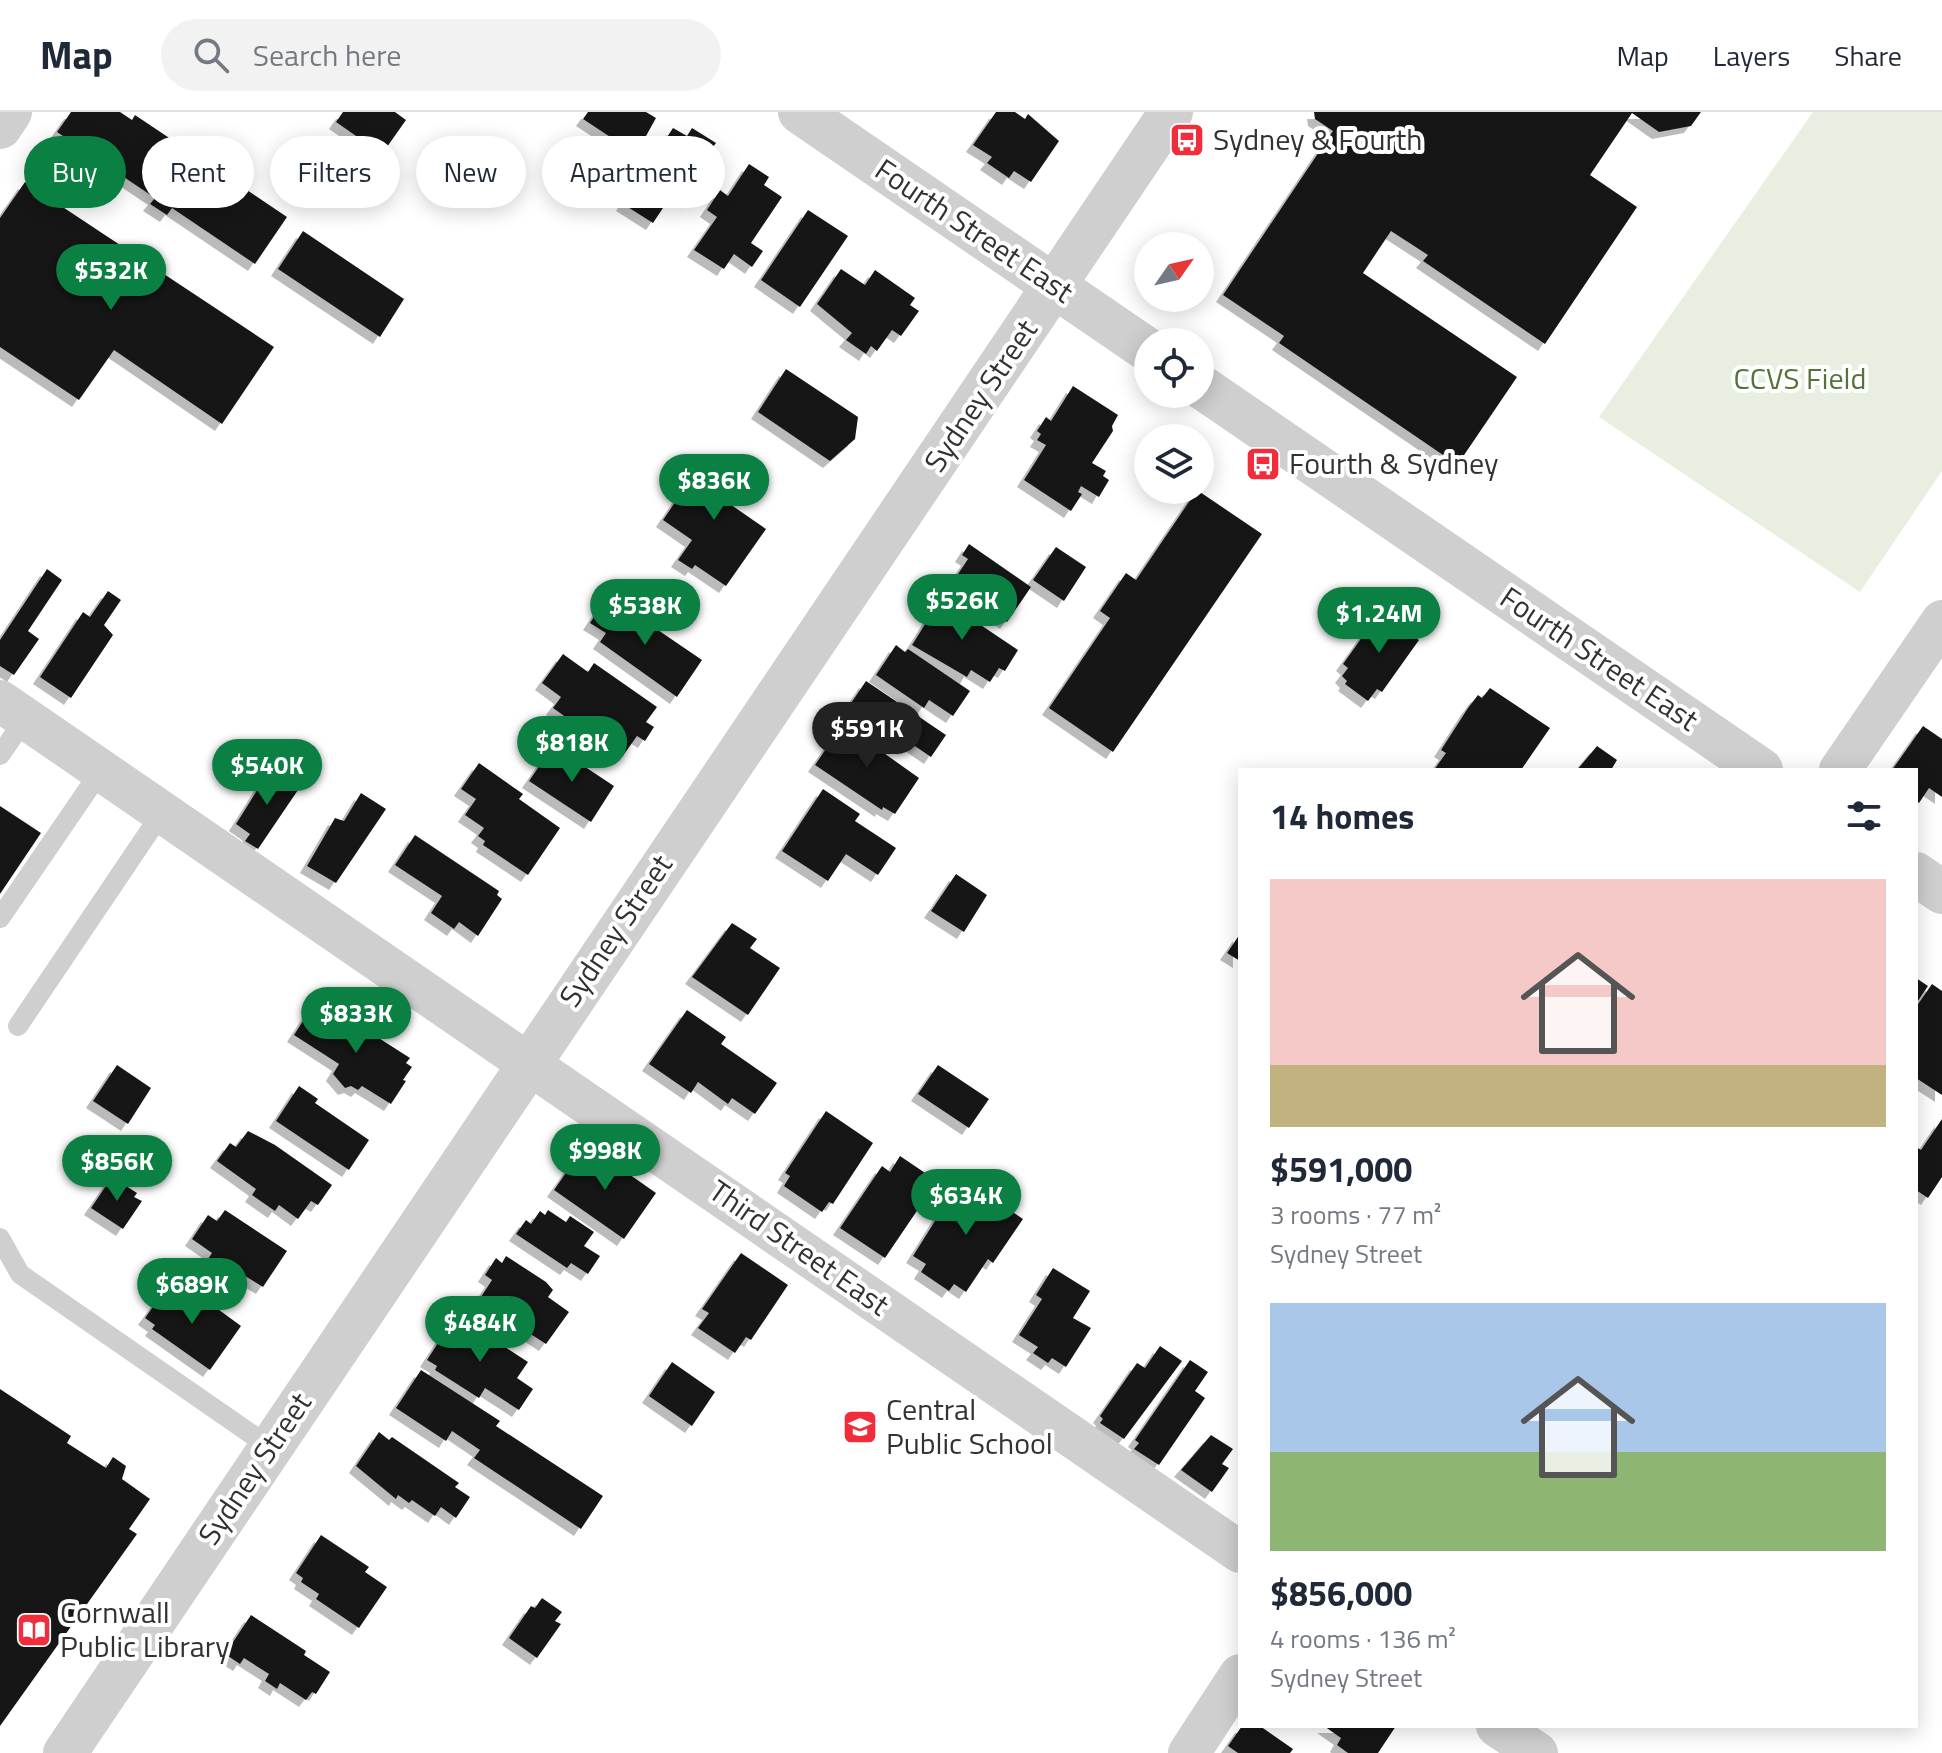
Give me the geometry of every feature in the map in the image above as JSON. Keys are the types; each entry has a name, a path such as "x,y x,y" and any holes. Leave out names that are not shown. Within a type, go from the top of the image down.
{"street":[{"path":"0,127 10,112"},
{"name":"Fourth Street East","path":"800,112 1134,340"},
{"name":"Sydney Street","path":"65,1753 528,1061 1056,287 1171,112"},
{"name":"Fourth Street East","path":"1214,396 1758,768"},
{"path":"1841,768 1942,621"},
{"name":"Third Street East","path":"12,710 1238,1551"},
{"path":"1918,875 1942,892"},
{"path":"1189,1753 1238,1678"},
{"path":"1500,1728 1537,1753"}],"lane":[{"path":"0,755 12,710"},
{"path":"0,918 102,769"},
{"path":"18,1026 163,811"},
{"path":"0,1238 20,1274 270,1447"}],"green space":[{"name":"CCVS Field","path":"1813,112 1942,112 1942,471 1860,592 1599,417"}],"building":[{"path":"71,112 120,112 132,120 135,115 166,136 142,136 142,189 126,178 126,136 63,136 57,132"},
{"path":"343,112 395,112 406,120 395,136 356,136 336,122"},
{"path":"588,112 646,112 656,118 646,136 609,136 583,119"},
{"path":"996,112 1015,112 1025,119 1028,114 1059,141 1031,182 1014,171 1009,178 987,163 992,157 973,145"},
{"path":"1314,112 1701,112 1691,126 1659,132 1632,113 1590,175 1637,207 1545,344 1423,261 1428,255 1391,231 1363,273 1517,377 1460,461 1445,451 1443,455 1279,343 1284,336 1223,295 1333,131 1315,119"},
{"path":"673,128 687,136 668,136"},
{"path":"692,128 705,136 687,136"},
{"path":"749,164 769,177 764,185 782,197 751,243 763,251 752,267 734,254 724,269 694,250 717,217 707,210 725,208 725,194 728,196"},
{"path":"24,183 24,208 64,208 274,347 222,424 114,350 79,400 0,347 0,218"},
{"path":"254,195 287,217 255,264 172,208 254,208"},
{"path":"156,208 172,208 167,215"},
{"path":"629,208 663,208 653,223"},
{"path":"808,210 848,236 800,307 761,280"},
{"path":"303,231 404,299 380,337 278,269"},
{"path":"841,269 865,285 875,270 915,298 910,305 919,311 901,336 892,330 877,351 871,346 866,354 846,340 852,333 817,304"},
{"path":"786,369 858,417 855,439 830,461 758,412"},
{"path":"1073,386 1118,415 1112,426 1113,431 1092,463 1106,471 1103,476 1109,480 1099,497 1081,486 1078,492 1082,494 1071,511 1024,480 1046,445 1037,440 1041,434 1037,431 1046,417 1051,421"},
{"path":"708,454 743,478 727,502 766,529 726,586 695,565 692,569 678,560 692,540 663,520"},
{"path":"1214,502 1262,534 1113,752 1049,708 1110,618 1100,611 1126,573 1136,580 1188,504 1214,504"},
{"path":"969,544 1031,587 1007,622 990,610 994,604 956,577 968,559 962,555"},
{"path":"1056,547 1086,567 1064,601 1033,580"},
{"path":"47,569 62,580 28,631 39,639 14,675 0,666 0,640"},
{"path":"108,591 121,600 104,625 113,635 71,698 40,677 83,612 90,617"},
{"path":"933,593 1018,650 1005,671 999,668 990,682 971,670 967,677 912,645 932,613 924,608"},
{"path":"608,596 702,660 677,697 600,642 606,633 590,623"},
{"path":"1380,612 1393,621 1398,613 1412,623 1407,631 1419,640 1382,692 1377,689 1368,701 1345,684 1347,681 1342,676 1348,668 1343,664"},
{"path":"896,645 905,652 908,649 970,691 953,716 929,700 924,708 876,675"},
{"path":"563,654 588,672 594,663 657,707 646,722 654,727 645,741 637,736 622,757 553,708 561,697 542,683"},
{"path":"866,681 946,735 931,757 909,742 905,748 884,735 883,738 845,712"},
{"path":"1490,688 1550,728 1522,768 1435,768 1446,753 1441,750 1468,708 1478,695 1482,698"},
{"path":"843,724 919,778 895,814 883,807 882,810 815,765"},
{"path":"1923,726 1942,739 1942,797 1929,788 1919,803 1918,768 1893,768"},
{"path":"1597,746 1617,760 1612,768 1579,768"},
{"path":"561,751 614,786 591,822 529,781 549,752 555,757"},
{"path":"479,763 523,794 519,799 560,828 528,875 483,845 485,841 478,836 484,828 465,815 476,799 461,789"},
{"path":"271,768 300,787 258,849 245,841 250,834 236,824"},
{"path":"823,789 860,814 855,821 896,848 878,875 846,854 828,881 782,851"},
{"path":"361,793 386,809 336,883 307,866 335,818 344,821"},
{"path":"0,806 41,833 0,894"},
{"path":"415,835 499,891 497,895 502,899 478,936 459,922 454,929 431,913 442,896 395,865"},
{"path":"956,874 987,895 964,932 931,911"},
{"path":"732,923 757,939 750,948 780,968 748,1015 692,977"},
{"path":"1238,937 1238,960 1227,953"},
{"path":"1918,979 1928,986 1918,1001"},
{"path":"1932,984 1942,991 1942,1095 1918,1079 1918,1004"},
{"path":"314,1004 359,1034 363,1028 410,1058 406,1063 412,1067 391,1104 362,1086 358,1090 351,1086 345,1088 333,1074 339,1064 294,1035"},
{"path":"687,1010 726,1037 721,1044 777,1083 755,1114 732,1098 728,1104 698,1082 691,1093 649,1064"},
{"path":"117,1065 151,1088 128,1124 93,1101"},
{"path":"938,1065 989,1099 969,1128 918,1094"},
{"path":"299,1086 318,1099 315,1103 369,1140 349,1170 276,1121"},
{"path":"826,1111 873,1143 833,1204 829,1202 822,1212 784,1186 790,1176 785,1173"},
{"path":"1942,1119 1942,1177 1928,1198 1918,1191 1918,1148 1921,1150"},
{"path":"248,1131 275,1145 332,1185 318,1205 311,1201 298,1219 279,1205 275,1211 252,1195 256,1189 217,1161 230,1143 236,1147"},
{"path":"586,1144 656,1193 624,1239 554,1190"},
{"path":"900,1156 934,1179 924,1194 927,1196 885,1258 840,1228 882,1166 890,1172"},
{"path":"112,1177 137,1193 134,1197 142,1201 123,1229 91,1208"},
{"path":"962,1178 1023,1219 993,1263 988,1259 966,1292 954,1284 949,1291 921,1272 926,1264 913,1256"},
{"path":"225,1210 287,1251 263,1287 237,1271 234,1276 208,1259 212,1253 192,1239 208,1215 217,1221"},
{"path":"548,1210 566,1222 570,1216 594,1232 584,1246 600,1256 588,1274 571,1263 567,1268 516,1234 526,1220 531,1224 540,1211 545,1215"},
{"path":"741,1253 788,1285 751,1340 746,1337 735,1353 698,1328 709,1313 702,1309"},
{"path":"506,1256 546,1282 553,1290 548,1297 569,1312 546,1344 500,1314 493,1315 479,1300 492,1280 485,1275 496,1258 502,1263"},
{"path":"1053,1268 1090,1291 1073,1318 1091,1328 1066,1367 1052,1358 1048,1363 1033,1353 1038,1347 1019,1335 1042,1299 1036,1295"},
{"path":"170,1283 207,1309 211,1304 241,1326 210,1370 152,1329 155,1325 145,1318"},
{"path":"456,1315 528,1362 517,1378 533,1389 519,1410 485,1388 479,1398 435,1370 437,1366 427,1360"},
{"path":"1160,1346 1182,1361 1124,1439 1100,1423 1103,1419 1100,1416 1137,1363 1145,1368"},
{"path":"1190,1360 1208,1372 1195,1391 1205,1398 1159,1465 1134,1449 1139,1443 1135,1440"},
{"path":"672,1362 715,1392 692,1426 649,1396"},
{"path":"421,1370 500,1421 496,1426 603,1496 581,1529 474,1458 480,1450 452,1431 446,1441 396,1408"},
{"name":"Cornwall Public Library","path":"0,1389 71,1436 67,1443 106,1468 113,1457 126,1466 122,1479 150,1499 129,1529 137,1534 0,1726"},
{"path":"379,1432 389,1440 392,1437 459,1483 455,1487 470,1497 456,1518 441,1507 435,1516 412,1500 409,1503 398,1495 396,1499 356,1466"},
{"path":"1211,1435 1233,1449 1222,1464 1229,1468 1212,1492 1181,1470"},
{"path":"321,1535 369,1567 365,1572 387,1587 359,1628 316,1599 319,1594 301,1582 303,1578 296,1573"},
{"path":"542,1598 562,1612 555,1621 561,1624 537,1658 509,1638 531,1606 535,1608"},
{"path":"251,1615 306,1651 304,1655 330,1672 316,1694 312,1692 306,1700 280,1683 277,1689 265,1681 269,1674 244,1658 240,1664 225,1654"},
{"path":"1241,1728 1263,1728 1293,1749 1290,1753 1238,1753 1228,1746"},
{"path":"1327,1728 1395,1728 1378,1753 1348,1753 1337,1745 1341,1738"}],"place":[{"name":"Sydney & Fourth","path":"1187,140"},
{"name":"Fourth & Sydney","path":"1263,464"},
{"name":"Central Public School","path":"860,1427"},
{"name":"Cornwall Public Library","path":"34,1630"}]}
